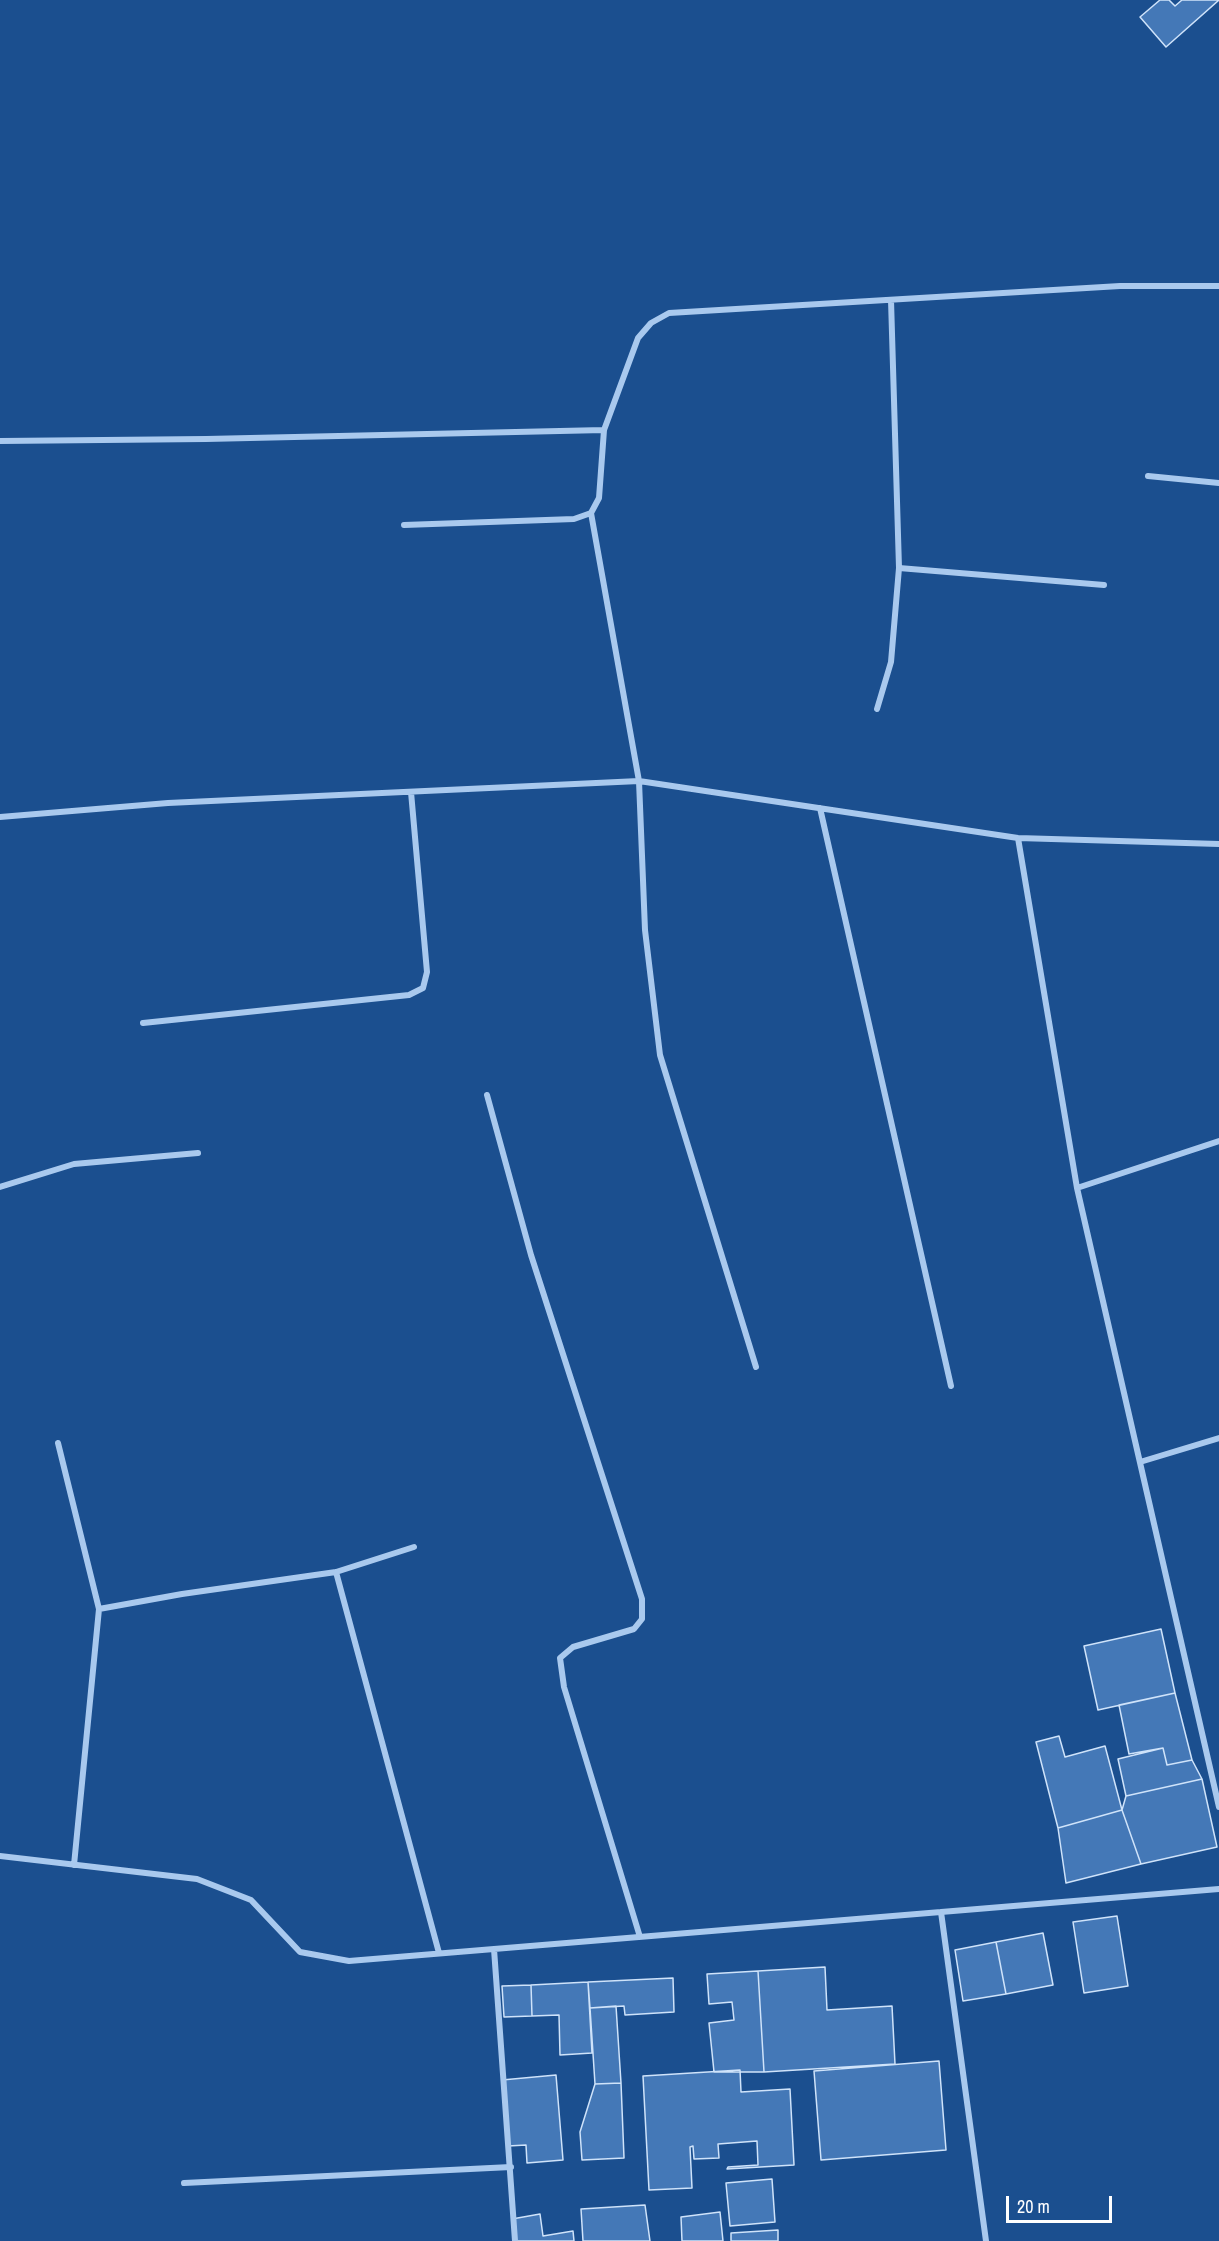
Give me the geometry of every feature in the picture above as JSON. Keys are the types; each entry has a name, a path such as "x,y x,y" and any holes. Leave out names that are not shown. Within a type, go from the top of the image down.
{"street":[{"path":"756,1367 660,1054 645,930 639,781 591,513 599,498 604,430 638,338 651,323 669,313 1120,286 1219,286"},
{"path":"877,710 891,662 899,568 891,300"},
{"path":"0,441 604,430"},
{"path":"1148,476 1219,483"},
{"path":"404,525 574,519 591,513"},
{"path":"899,568 1104,585"},
{"path":"0,817 168,803 639,781 1018,838 1219,844"},
{"path":"143,1023 410,995 423,988 427,972 411,792"},
{"path":"820,808 951,1386"},
{"path":"1018,838 1077,1188 1219,1807"},
{"path":"487,1095 531,1255 642,1599 642,1618 634,1629 573,1647 560,1658 564,1687 640,1937"},
{"path":"1077,1188 1219,1141"},
{"path":"0,1187 74,1164 198,1153"},
{"path":"1140,1462 1219,1438"},
{"path":"58,1443 99,1609 74,1865"},
{"path":"99,1609 182,1594 336,1572 414,1547"},
{"path":"336,1572 440,1953"},
{"path":"0,1856 197,1879 251,1900 300,1952 349,1961 1219,1889"},
{"path":"941,1912 986,2241"},
{"path":"494,1949 515,2241"},
{"path":"184,2183 511,2167"}],"building":[{"path":"1160,0 1169,0 1175,6 1182,0 1219,0 1166,47 1140,17"},
{"path":"1161,1629 1175,1693 1098,1710 1084,1646"},
{"path":"1175,1693 1192,1760 1167,1765 1163,1748 1129,1754 1119,1705"},
{"path":"1059,1736 1065,1757 1105,1746 1122,1810 1058,1828 1036,1742"},
{"path":"1163,1748 1167,1765 1192,1760 1202,1779 1126,1796 1118,1759"},
{"path":"1202,1779 1217,1847 1141,1864 1122,1810 1126,1796"},
{"path":"1122,1810 1141,1864 1066,1883 1058,1828"},
{"path":"1117,1916 1128,1986 1084,1993 1073,1922"},
{"path":"1043,1933 1053,1985 1006,1994 996,1942"},
{"path":"996,1942 1006,1994 963,2001 955,1950"},
{"path":"825,1967 827,2010 892,2006 895,2064 764,2072 758,1971"},
{"path":"758,1971 764,2072 714,2072 709,2023 734,2020 732,2002 709,2004 707,1974"},
{"path":"673,1978 674,2012 625,2015 624,2006 590,2008 588,1982"},
{"path":"588,1982 592,2053 560,2055 559,2015 532,2016 531,1985"},
{"path":"531,1985 532,2016 504,2017 502,1986"},
{"path":"616,2006 621,2083 595,2084 590,2008"},
{"path":"939,2061 946,2150 821,2160 814,2071"},
{"path":"740,2070 741,2092 790,2089 794,2165 727,2169 728,2167 758,2165 757,2141 718,2144 719,2158 694,2159 693,2146 690,2147 692,2188 649,2190 643,2076"},
{"path":"556,2075 563,2160 527,2163 526,2145 508,2146 502,2080"},
{"path":"621,2083 624,2158 582,2160 580,2132 595,2084"},
{"path":"772,2179 775,2222 730,2226 726,2183"},
{"path":"645,2205 650,2241 583,2241 581,2209"},
{"path":"720,2212 723,2241 682,2241 681,2217"},
{"path":"540,2214 543,2236 573,2231 574,2241 515,2241 512,2219"},
{"path":"778,2230 778,2241 731,2241 731,2233"}]}
